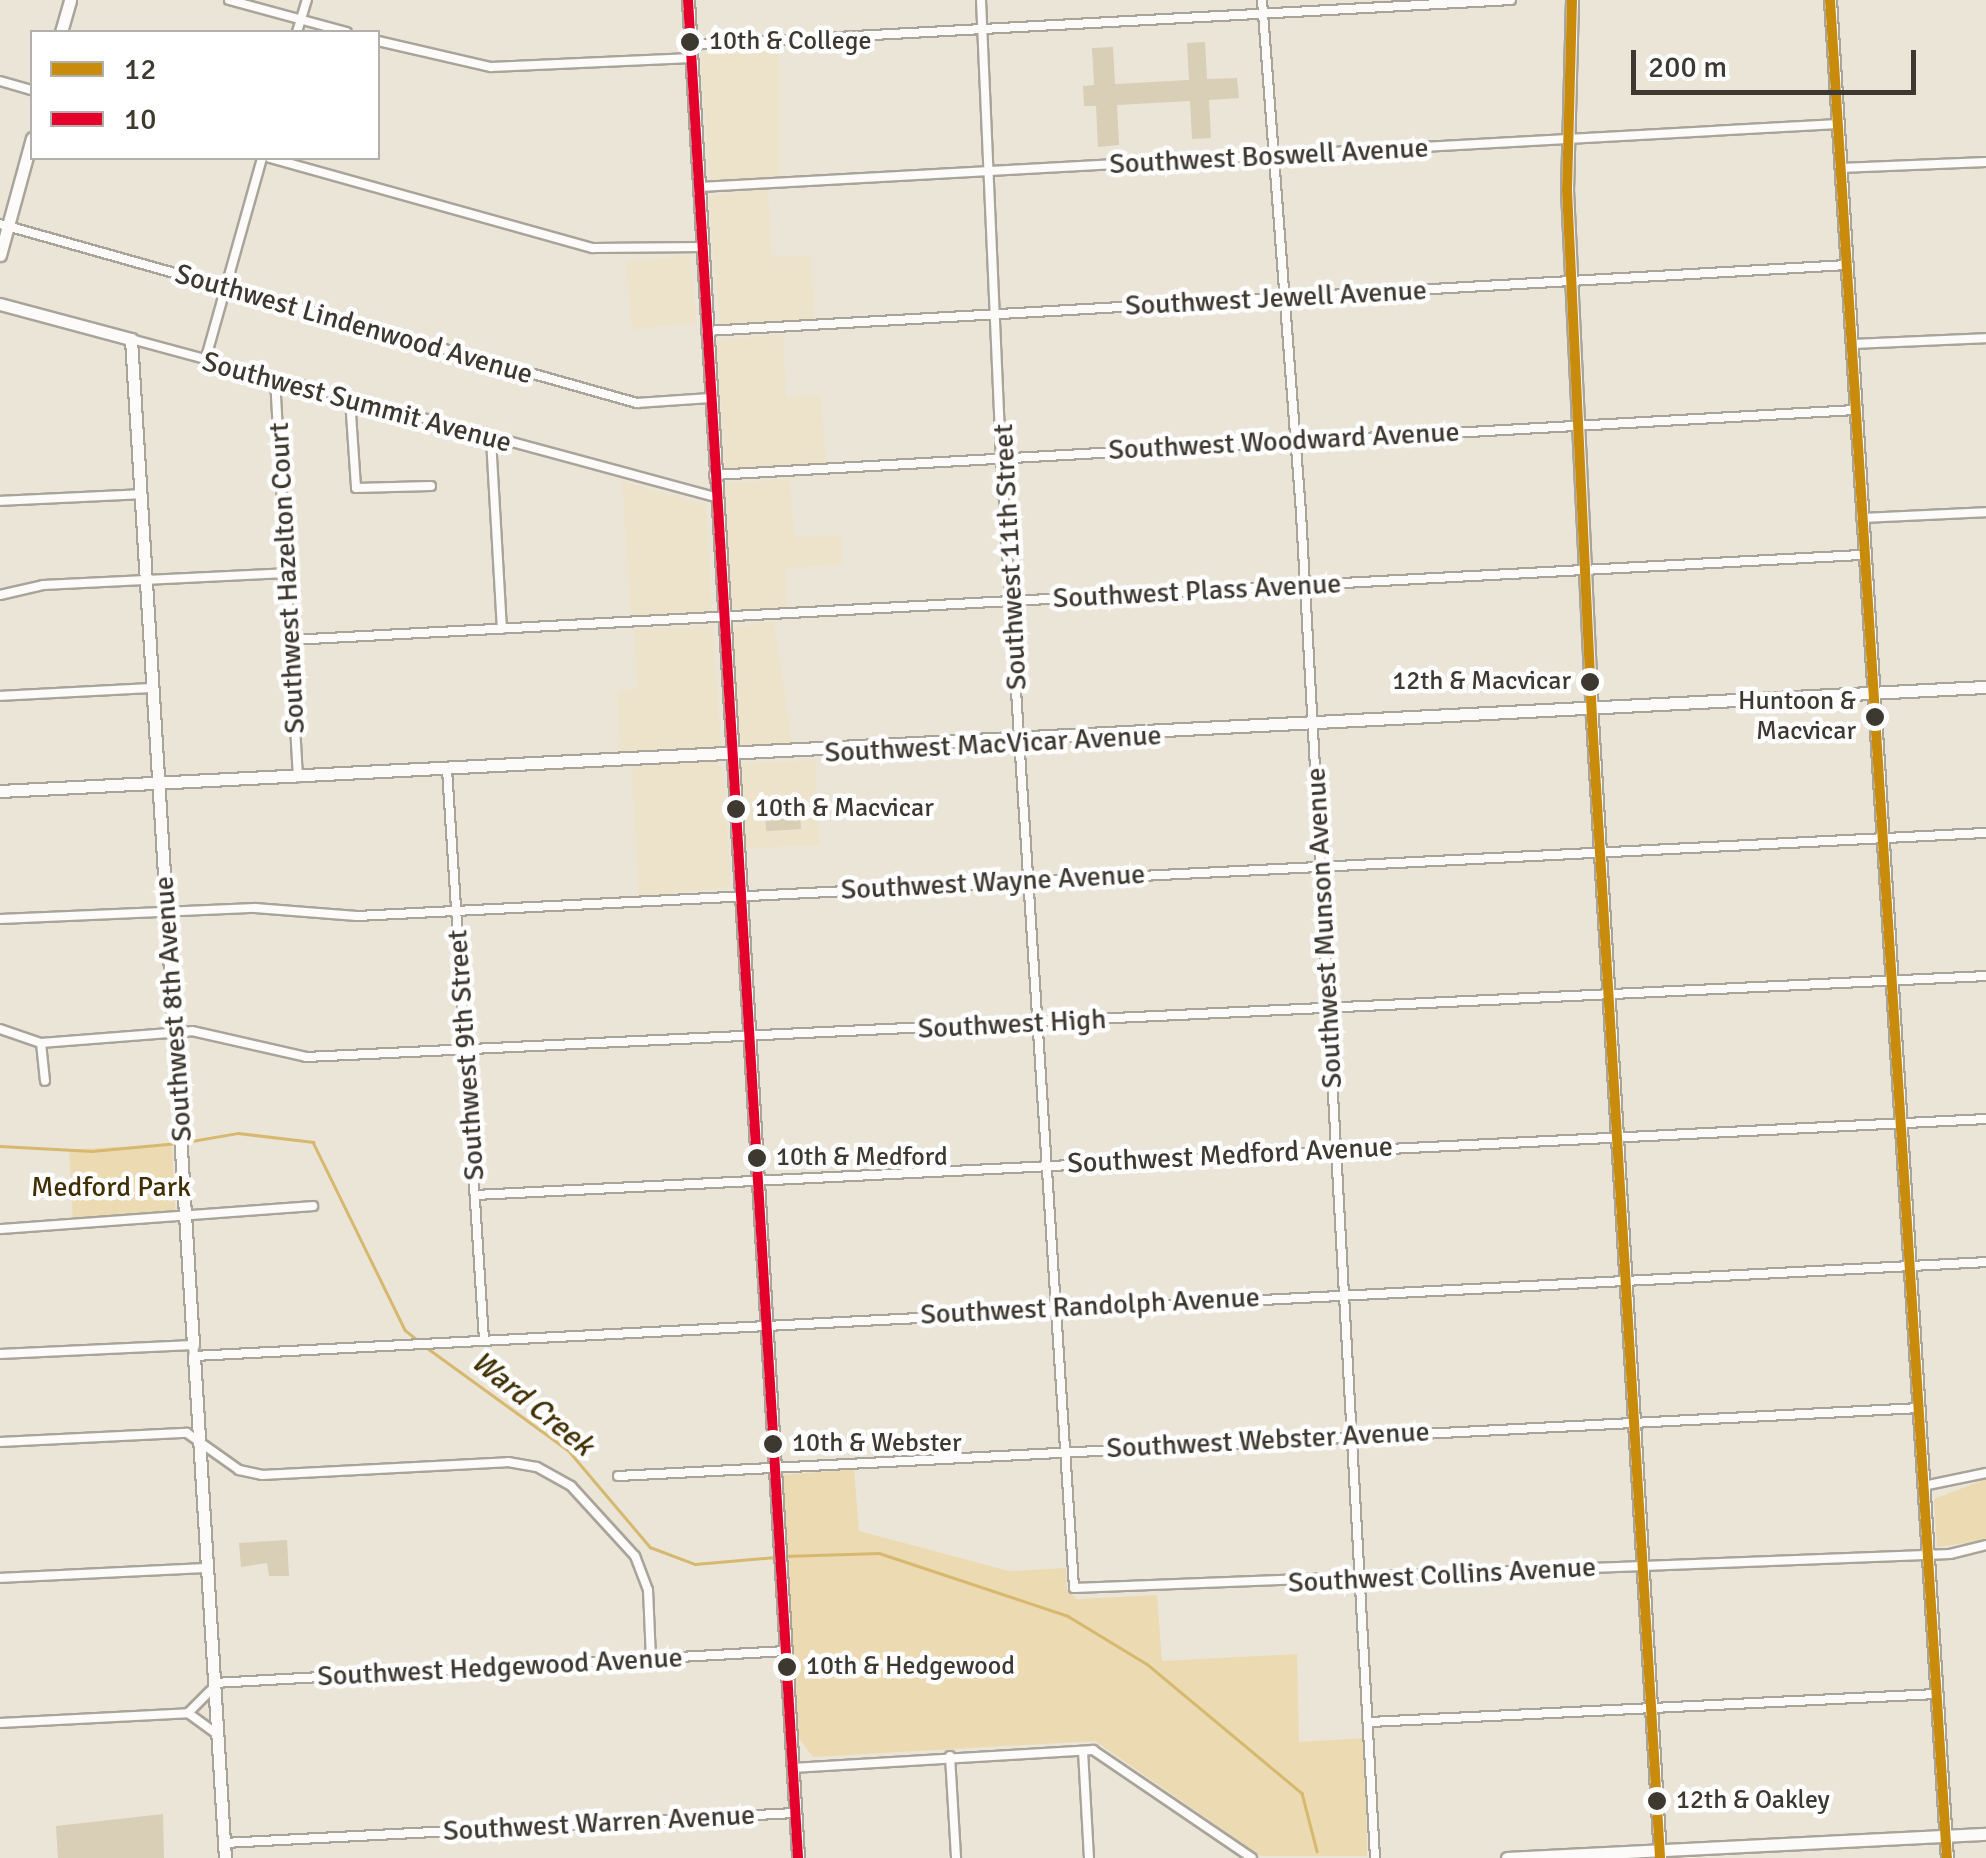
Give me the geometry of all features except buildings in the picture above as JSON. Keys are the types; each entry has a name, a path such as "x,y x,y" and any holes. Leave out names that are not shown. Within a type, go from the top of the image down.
{"main road":[{"path":"62,30 70,0"},
{"path":"688,0 798,1858"},
{"path":"1572,0 1572,281 1590,570 1599,852 1660,1854"},
{"path":"1830,0 1947,1858"},
{"path":"0,254 4,226 30,144"},
{"name":"Southwest Summit Avenue","path":"0,304 131,339"},
{"name":"Southwest 8th Avenue","path":"131,339 225,1858"},
{"name":"Southwest MacVicar Avenue","path":"0,791 1020,742 1986,687"},
{"path":"1507,1858 1660,1854 1986,1834"}],"street":[{"path":"229,0 339,30"},
{"path":"298,30 307,0"},
{"name":"Southwest 11th Street","path":"982,0 1011,601 1076,1591"},
{"name":"Southwest Munson Avenue","path":"1262,0 1287,297 1314,726 1370,1722 1374,1858"},
{"path":"380,42 479,67 983,29 1511,0"},
{"path":"0,82 30,90"},
{"name":"Southwest Boswell Avenue","path":"700,186 1838,124"},
{"path":"205,361 265,160"},
{"path":"273,160 592,248 704,247"},
{"path":"1840,168 1986,162"},
{"name":"Southwest Lindenwood Avenue","path":"4,226 637,402 710,398"},
{"name":"Southwest Jewell Avenue","path":"706,330 1846,265"},
{"path":"1851,344 1986,338"},
{"name":"Southwest Summit Avenue","path":"131,339 715,497"},
{"name":"Southwest Hazelton Court","path":"275,379 298,776"},
{"path":"350,399 356,488 431,486"},
{"name":"Southwest Woodward Avenue","path":"714,475 1855,410"},
{"path":"490,439 502,629"},
{"path":"0,500 141,494"},
{"path":"1861,518 1986,512"},
{"name":"Southwest Plass Avenue","path":"291,640 1864,555"},
{"path":"0,595 145,578 286,573"},
{"path":"0,696 152,688"},
{"name":"Southwest 9th Street","path":"447,769 484,1340"},
{"name":"Southwest Wayne Avenue","path":"0,919 166,912 457,912 1986,833"},
{"name":"Southwest High","path":"41,1043 174,1032 306,1057 1986,976"},
{"path":"0,1028 41,1043 45,1081"},
{"name":"Southwest Medford Avenue","path":"475,1195 1986,1119"},
{"path":"0,1229 186,1220 314,1206"},
{"name":"Southwest Randolph Avenue","path":"0,1354 395,1346 1055,1307 1986,1262"},
{"name":"Southwest Webster Avenue","path":"618,1476 1918,1408"},
{"path":"0,1442 199,1439 251,1474 508,1462 558,1476 640,1566 651,1659"},
{"path":"1923,1486 1986,1473"},
{"name":"Southwest Collins Avenue","path":"1076,1591 1927,1552 1986,1545"},
{"path":"0,1578 207,1568"},
{"name":"Southwest Hedgewood Avenue","path":"214,1685 786,1651"},
{"path":"188,1713 214,1685"},
{"path":"1370,1722 1936,1694"},
{"path":"0,1723 188,1713 216,1733"},
{"path":"1082,1751 1089,1858"},
{"path":"792,1768 950,1756 1104,1753 1252,1858"},
{"path":"950,1756 956,1858"},
{"name":"Southwest Warren Avenue","path":"224,1843 795,1813"}],"shaded area":[{"path":"779,47 779,178 710,180 700,55"},
{"path":"768,189 772,257 811,256 815,320 720,325 708,196"},
{"path":"690,255 697,323 632,329 625,262"},
{"path":"783,334 786,398 821,395 826,464 726,470 716,340"},
{"path":"790,479 794,537 841,535 842,564 786,569 787,608 731,609 724,483"},
{"path":"622,481 706,505 712,613 631,618"},
{"path":"774,621 793,750 738,749 730,628"},
{"path":"713,626 721,746 620,754 617,691 637,688 634,629"},
{"path":"815,760 819,845 744,849 739,764"},
{"path":"712,761 723,769 731,887 639,897 631,766"}],"green space":[{"name":"Medford Park","path":"172,1144 176,1220 73,1225 69,1149"},
{"path":"854,1469 859,1531 1009,1571 1066,1568 1067,1589 1077,1599 1157,1595 1162,1661 1297,1654 1299,1742 1365,1738 1367,1856 1261,1856 1095,1741 813,1757 798,1737 783,1475"},
{"path":"1986,1479 1986,1540 1937,1547 1934,1499"}],"waterway":[{"name":"Ward Creek","path":"186,1142 238,1133 313,1142 405,1330 420,1342"},
{"name":"Ward Creek","path":"0,1146 92,1151 178,1143"},
{"name":"Ward Creek","path":"426,1347 569,1451 650,1547 695,1564 776,1557"},
{"name":"Ward Creek","path":"784,1556 879,1553 1068,1616 1147,1664 1302,1793 1317,1851"}],"transit line":[{"name":"10","path":"688,0 798,1858"},
{"name":"12","path":"1572,0 1567,190 1592,719 1660,1858"},
{"name":"12","path":"1830,0 1947,1858"}],"place":[{"name":"10th & College","path":"690,42"},
{"name":"12th & Macvicar","path":"1590,682"},
{"name":"Huntoon & Macvicar","path":"1875,717"},
{"name":"10th & Macvicar","path":"736,809"},
{"name":"10th & Medford","path":"757,1158"},
{"name":"10th & Webster","path":"773,1444"},
{"name":"10th & Hedgewood","path":"787,1667"},
{"name":"12th & Oakley","path":"1657,1801"}]}
